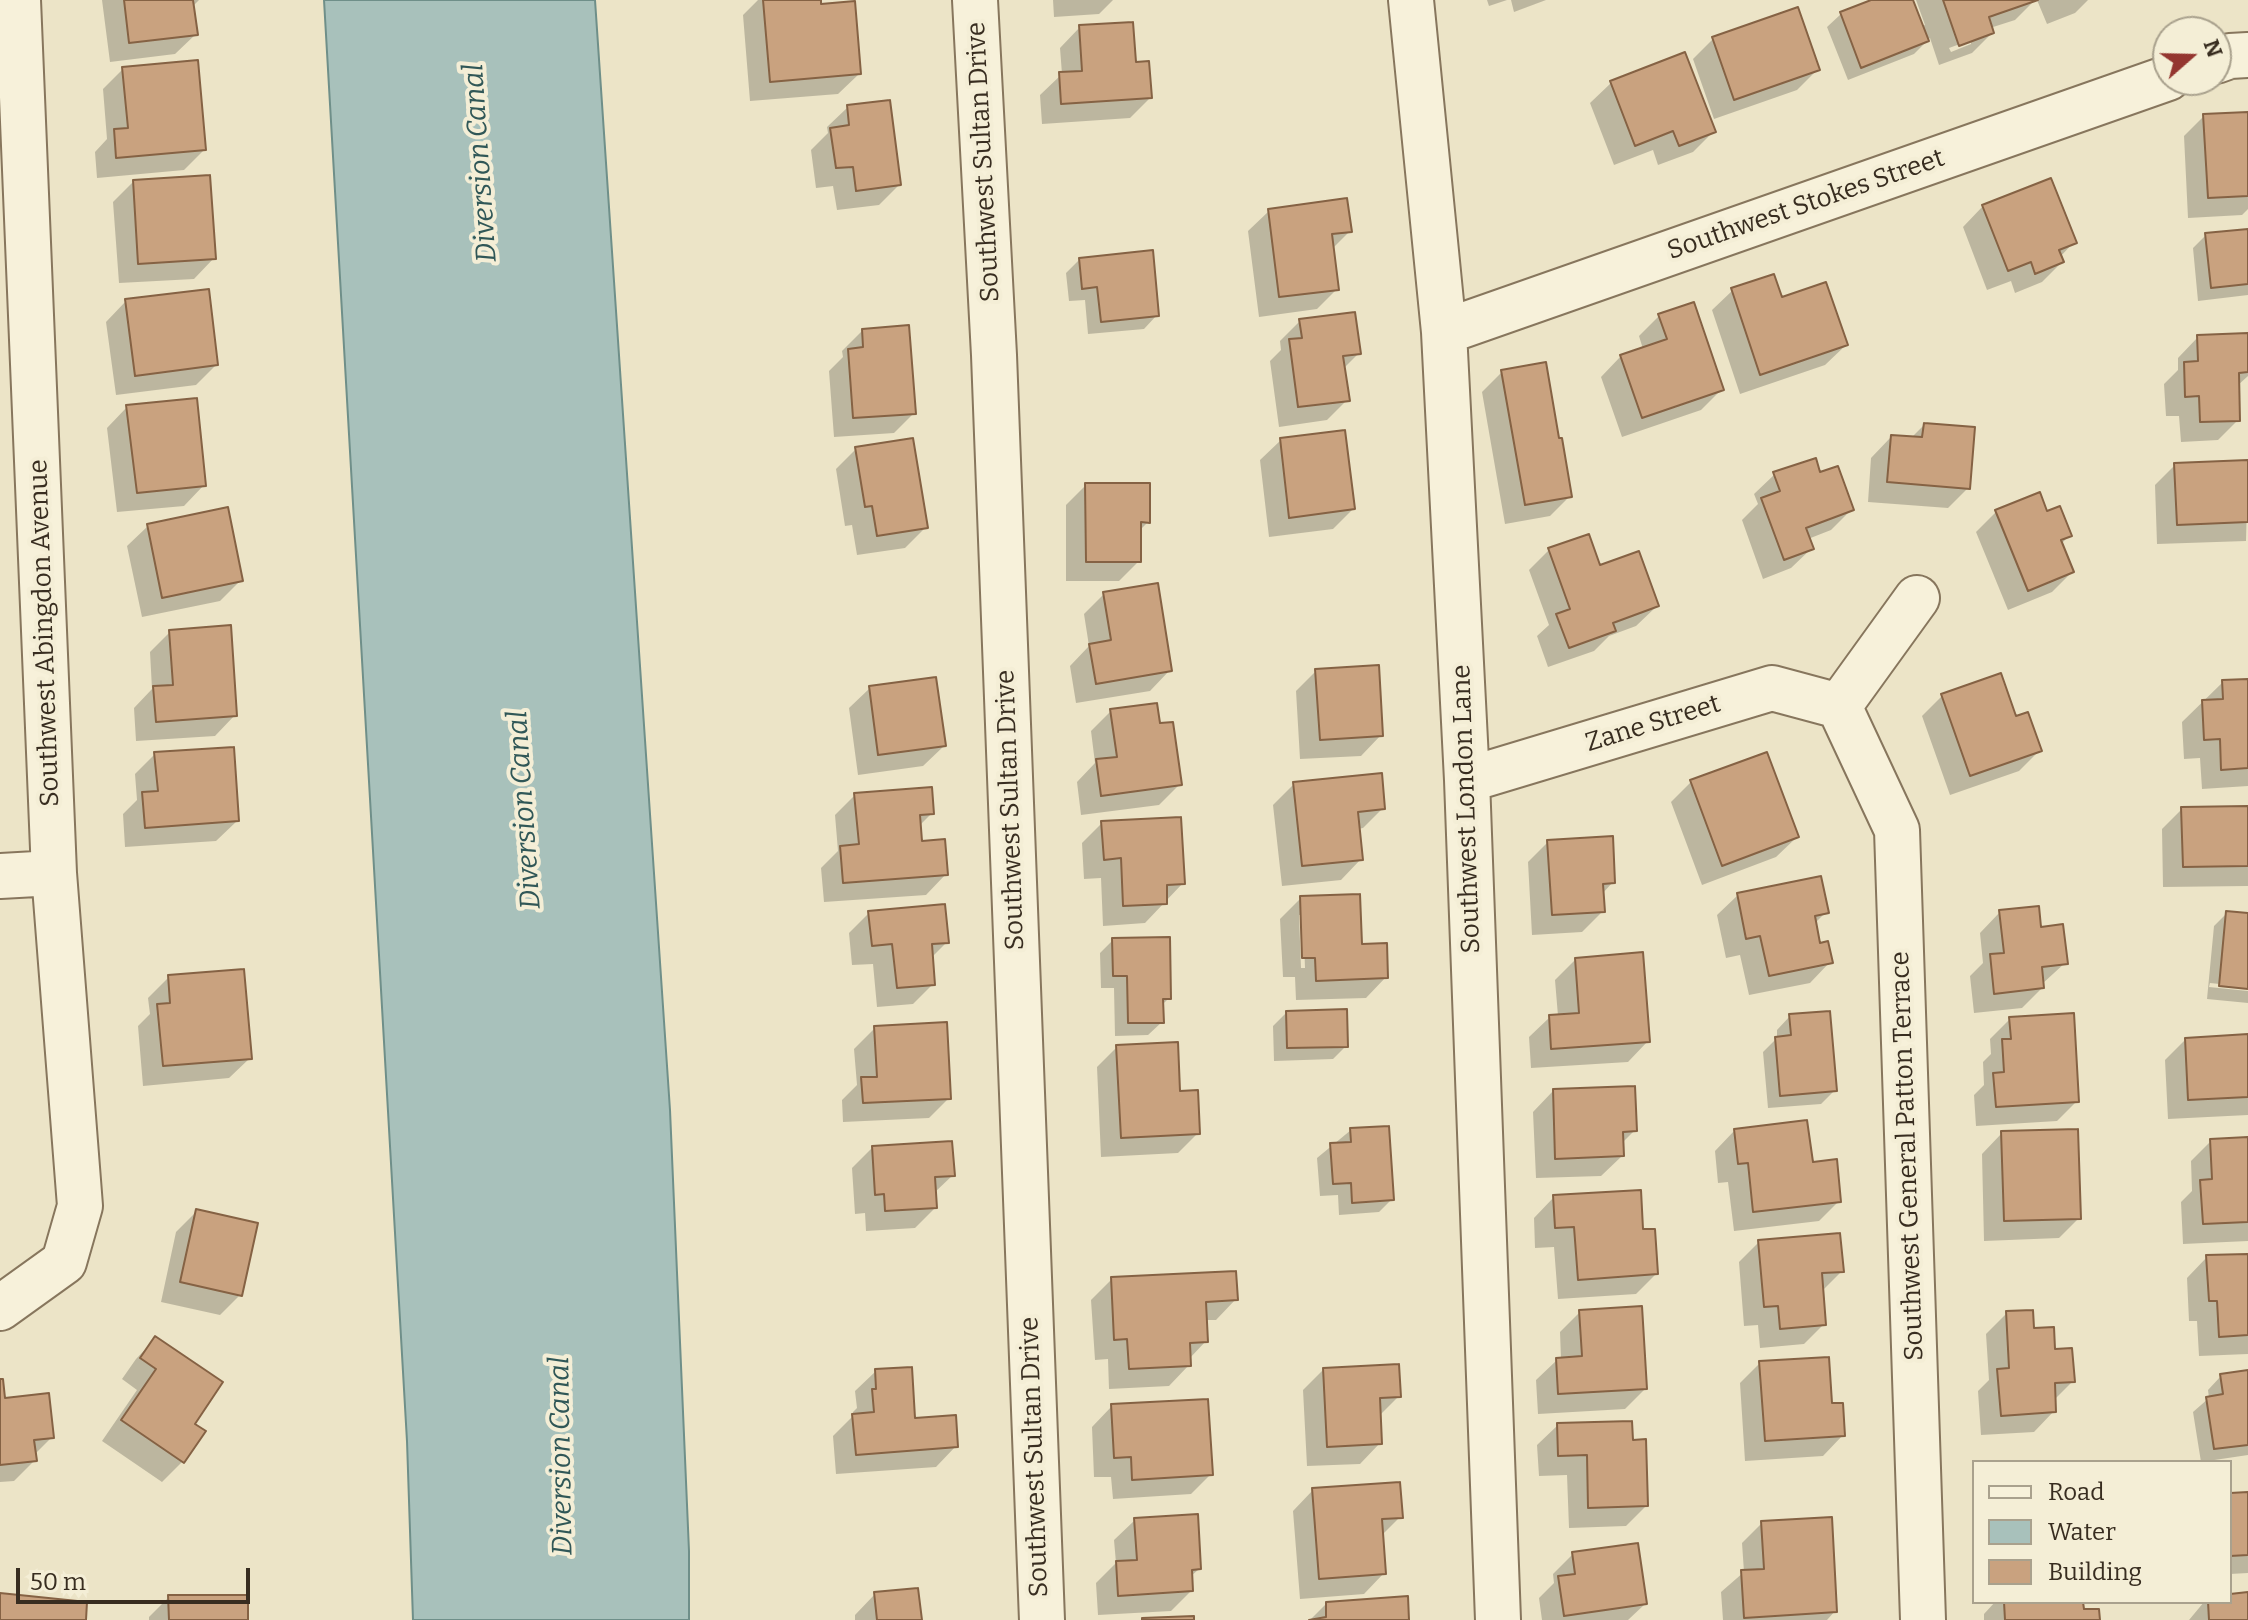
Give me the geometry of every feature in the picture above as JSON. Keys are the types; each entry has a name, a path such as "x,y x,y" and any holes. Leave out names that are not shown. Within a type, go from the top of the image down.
{"street":[{"name":"Southwest Abingdon Avenue","path":"0,1308 64,1262 80,1206 18,422 18,0"},
{"name":"Southwest Sultan Drive","path":"975,0 994,355 1042,1620"},
{"name":"Southwest London Lane","path":"1411,0 1444,332 1467,780 1498,1620"},
{"name":"Southwest Stokes Street","path":"1444,332 2152,84"},
{"path":"1839,706 1917,598"},
{"name":"Zane Street","path":"1467,780 1772,688 1839,706"},
{"name":"Southwest General Patton Terrace","path":"1839,706 1897,830 1923,1620"},
{"path":"0,876 54,873"}],"water":[{"name":"Diversion Canal","path":"324,0 595,0 670,1110 689,1551 689,1620 413,1620 407,1441"}],"building":[{"path":"124,0 193,0 198,35 129,43"},
{"path":"763,0 821,0 821,4 855,1 861,74 770,82"},
{"path":"1871,0 1913,0 1929,41 1861,68 1840,12"},
{"path":"1943,0 2038,0 1989,17 1994,33 1959,46"},
{"path":"1798,7 1820,70 1734,100 1712,37"},
{"path":"1133,22 1136,62 1149,61 1152,98 1061,104 1059,72 1082,71 1079,25"},
{"path":"1685,52 1716,132 1679,146 1673,131 1635,146 1610,81"},
{"path":"198,60 206,150 116,158 114,129 128,128 122,67"},
{"path":"890,100 901,185 856,191 853,167 836,168 830,128 849,125 847,105"},
{"path":"2248,112 2248,196 2208,198 2203,114"},
{"path":"210,175 216,259 138,264 133,180"},
{"path":"2051,178 2077,243 2059,250 2064,262 2035,274 2031,262 2008,271 1982,205"},
{"path":"1347,198 1352,232 1332,234 1339,290 1279,297 1268,209"},
{"path":"2248,229 2248,284 2211,288 2205,233"},
{"path":"1153,250 1159,316 1101,322 1097,287 1082,289 1079,258"},
{"path":"1774,274 1782,297 1826,282 1848,345 1760,375 1731,288"},
{"path":"209,289 218,365 135,376 125,299"},
{"path":"1694,302 1724,390 1642,418 1620,355 1667,339 1658,314"},
{"path":"1355,312 1361,354 1343,356 1350,401 1298,407 1289,339 1302,338 1299,319"},
{"path":"909,325 916,414 853,418 848,349 863,347 862,329"},
{"path":"2248,333 2248,372 2239,373 2240,421 2200,422 2199,396 2185,397 2184,362 2198,361 2197,335"},
{"path":"1546,362 1572,497 1525,505 1501,370"},
{"path":"197,398 206,486 137,493 126,405"},
{"path":"1924,423 1975,427 1970,489 1887,482 1891,435 1922,437"},
{"path":"1345,430 1355,509 1289,518 1280,438"},
{"path":"913,438 928,528 877,536 872,506 865,507 855,447"},
{"path":"1816,458 1820,472 1838,466 1854,510 1806,528 1814,549 1784,560 1761,498 1780,491 1773,472"},
{"path":"2248,460 2248,522 2177,525 2174,463"},
{"path":"1085,483 1150,483 1150,523 1141,522 1141,562 1086,562"},
{"path":"2040,492 2047,511 2060,506 2072,536 2061,540 2074,572 2028,591 1995,510"},
{"path":"228,507 243,581 162,598 147,524"},
{"path":"1589,534 1600,565 1639,551 1659,606 1613,623 1616,631 1569,648 1556,614 1570,609 1548,548"},
{"path":"1158,583 1172,671 1096,684 1089,644 1111,640 1103,592"},
{"path":"231,625 237,716 156,722 153,686 173,685 169,630"},
{"path":"1379,665 1383,736 1320,740 1315,669"},
{"path":"2001,673 2016,716 2028,712 2042,751 1970,776 1941,694"},
{"path":"936,677 946,746 878,755 869,686"},
{"path":"2248,679 2248,768 2221,770 2220,739 2204,740 2202,700 2223,699 2222,680"},
{"path":"1157,703 1160,723 1173,722 1182,785 1101,796 1096,759 1117,757 1110,709"},
{"path":"234,747 239,821 145,828 142,792 158,791 154,752"},
{"path":"1767,752 1799,837 1722,866 1690,780"},
{"path":"1382,773 1385,809 1358,812 1363,860 1302,866 1293,782"},
{"path":"932,787 934,814 920,815 922,841 945,839 948,875 843,883 840,846 859,844 854,793"},
{"path":"2248,806 2248,866 2183,867 2181,807"},
{"path":"1181,817 1185,884 1167,885 1167,904 1123,906 1121,858 1104,860 1101,821"},
{"path":"1613,836 1615,883 1603,884 1605,912 1552,915 1547,840"},
{"path":"1821,876 1829,913 1815,916 1820,943 1828,941 1833,963 1769,976 1760,936 1746,939 1737,893"},
{"path":"1360,894 1362,944 1387,943 1388,978 1316,981 1315,958 1302,958 1300,896"},
{"path":"945,904 949,943 932,944 935,985 897,988 892,944 872,946 868,911"},
{"path":"2039,906 2041,927 2063,924 2068,964 2042,967 2044,988 1994,994 1990,954 2004,953 1999,910"},
{"path":"2226,911 2248,913 2248,989 2219,986"},
{"path":"1170,937 1171,999 1163,999 1164,1023 1128,1023 1127,976 1113,976 1112,938"},
{"path":"1643,952 1650,1042 1551,1049 1549,1015 1579,1013 1575,958"},
{"path":"244,969 252,1059 163,1066 157,1004 170,1003 168,975"},
{"path":"1347,1009 1348,1047 1287,1048 1286,1011"},
{"path":"1830,1011 1837,1091 1780,1096 1775,1037 1791,1035 1789,1014"},
{"path":"2074,1013 2079,1102 1996,1107 1993,1073 2004,1072 2002,1039 2011,1039 2009,1017"},
{"path":"947,1022 951,1099 863,1103 861,1077 877,1077 874,1026"},
{"path":"2248,1034 2248,1097 2188,1100 2185,1038"},
{"path":"1178,1042 1180,1091 1198,1090 1200,1134 1121,1138 1116,1045"},
{"path":"1635,1086 1637,1131 1623,1132 1624,1156 1555,1159 1553,1089"},
{"path":"1807,1120 1813,1162 1837,1159 1841,1202 1753,1212 1748,1163 1738,1164 1734,1129"},
{"path":"1389,1126 1394,1200 1352,1203 1351,1183 1333,1184 1330,1143 1351,1142 1350,1128"},
{"path":"2078,1129 2081,1219 2004,1221 2001,1131"},
{"path":"2248,1137 2248,1222 2203,1224 2200,1180 2212,1179 2210,1139"},
{"path":"952,1141 955,1176 935,1177 937,1208 885,1211 884,1194 875,1195 872,1146"},
{"path":"1641,1190 1643,1229 1655,1229 1658,1274 1578,1280 1574,1227 1555,1228 1553,1195"},
{"path":"196,1209 258,1223 242,1296 180,1282"},
{"path":"1840,1233 1844,1272 1822,1273 1826,1325 1780,1329 1778,1306 1764,1307 1758,1240"},
{"path":"2248,1254 2248,1335 2219,1337 2217,1301 2209,1301 2206,1255"},
{"path":"1236,1271 1238,1300 1206,1302 1208,1342 1190,1343 1191,1366 1129,1369 1127,1339 1114,1340 1111,1277"},
{"path":"1642,1306 1647,1389 1558,1394 1556,1358 1582,1356 1579,1310"},
{"path":"2033,1310 2034,1328 2054,1327 2055,1349 2072,1348 2075,1382 2055,1383 2056,1412 2001,1416 1997,1369 2009,1368 2006,1311"},
{"path":"155,1336 223,1382 195,1424 206,1431 184,1463 121,1420 156,1369 140,1358"},
{"path":"1829,1357 1832,1403 1843,1403 1845,1436 1765,1441 1759,1361"},
{"path":"1399,1364 1401,1397 1380,1398 1382,1444 1327,1447 1323,1368"},
{"path":"912,1367 915,1418 956,1415 958,1447 856,1455 852,1414 874,1412 872,1389 876,1389 875,1369"},
{"path":"2248,1370 2248,1445 2214,1449 2206,1397 2223,1394 2220,1374"},
{"path":"0,1379 3,1379 5,1398 49,1393 54,1438 34,1440 37,1461 0,1465"},
{"path":"1208,1399 1213,1475 1132,1480 1131,1457 1114,1458 1111,1404"},
{"path":"1632,1421 1633,1440 1646,1439 1648,1506 1588,1508 1587,1455 1558,1456 1557,1423"},
{"path":"1400,1482 1403,1518 1382,1519 1386,1574 1319,1579 1312,1488"},
{"path":"2248,1492 2248,1555 2232,1556 2232,1493"},
{"path":"1198,1514 1201,1569 1192,1570 1193,1591 1118,1596 1116,1561 1137,1560 1134,1518"},
{"path":"1832,1517 1837,1612 1744,1618 1741,1570 1764,1569 1761,1521"},
{"path":"1638,1543 1647,1604 1564,1616 1558,1576 1575,1574 1572,1552"},
{"path":"918,1588 922,1620 877,1620 874,1592"},
{"path":"2248,1592 2248,1620 2209,1620 2208,1604 2232,1604 2232,1594"},
{"path":"0,1593 87,1602 86,1620 0,1620"},
{"path":"168,1595 248,1595 248,1620 169,1620"},
{"path":"1408,1596 1409,1620 1309,1620 1326,1617 1326,1602"},
{"path":"2004,1604 2083,1604 2084,1609 2099,1609 2100,1620 2005,1620"},
{"path":"1194,1616 1194,1620 1142,1620 1142,1618"}]}
